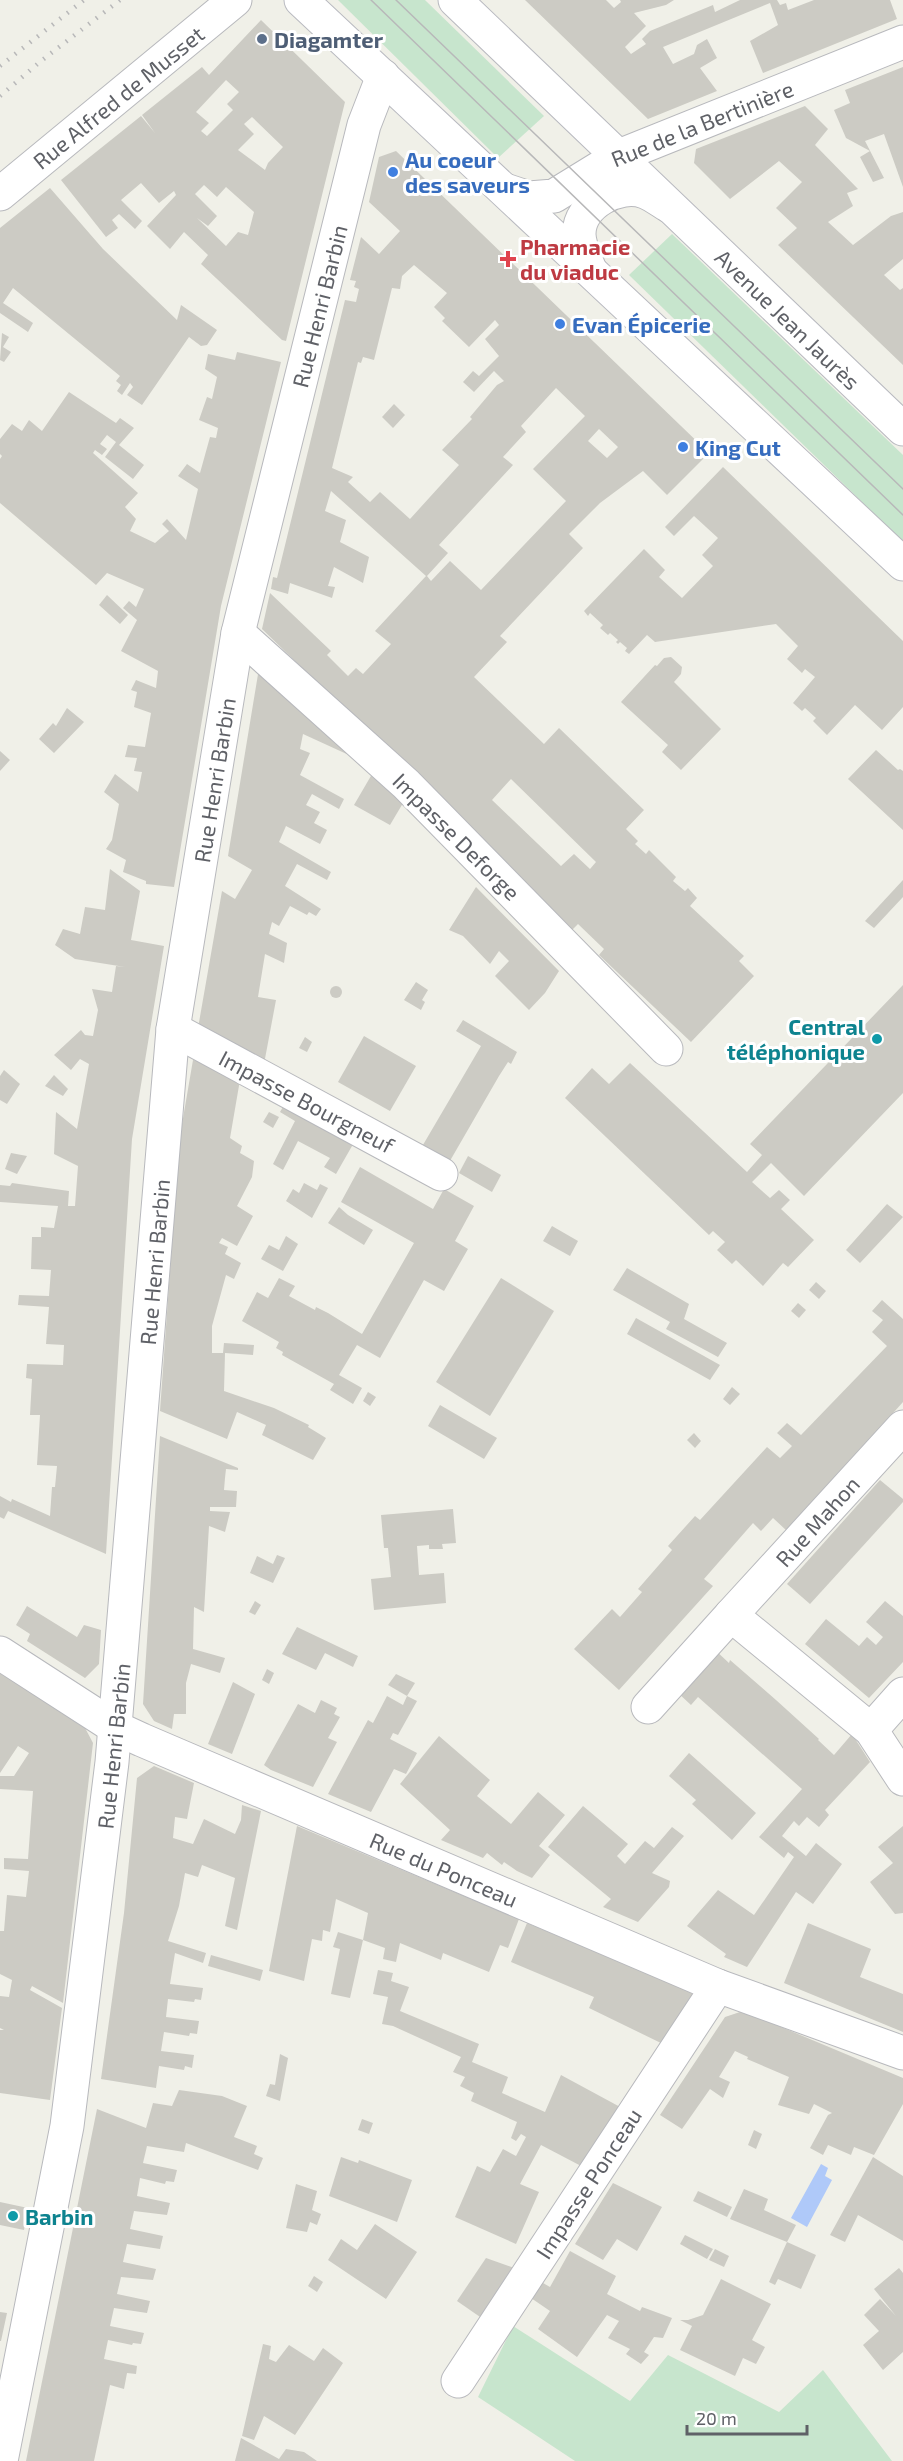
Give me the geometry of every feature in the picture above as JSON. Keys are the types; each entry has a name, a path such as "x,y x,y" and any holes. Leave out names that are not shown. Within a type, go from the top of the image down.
{"street":[{"name":"Rue Alfred de Musset","path":"0,194 236,0"},
{"name":"Avenue Jean Jaurès","path":"301,0 903,564"},
{"name":"Avenue Jean Jaurès","path":"455,0 903,429"},
{"name":"Rue de la Bertinière","path":"505,190 529,198 548,198 619,156 903,42"},
{"name":"Rue Henri Barbin","path":"1,2461 68,2126 116,1728 173,1029 238,633 364,125 383,76"},
{"name":"Avenue Jean Jaurès","path":"590,270 579,236 580,227 585,214 609,194 622,190 645,192 674,209"},
{"name":"Impasse Deforge","path":"238,633 406,784 666,1049"},
{"name":"Impasse Bourgneuf","path":"173,1029 441,1174"},
{"name":"Rue Mahon","path":"648,1707 903,1426"},
{"path":"731,1615 871,1730 903,1779"},
{"name":"Rue du Ponceau","path":"0,1653 116,1728 718,1986 903,2053"},
{"path":"871,1730 903,1694"},
{"name":"Impasse Ponceau","path":"458,2381 718,1986"}],"green space":[{"path":"338,0 425,0 544,116 498,158"},
{"path":"672,234 903,455 903,542 629,275"},
{"path":"513,2326 630,2401 668,2355 779,2412 823,2370 892,2461 575,2461 478,2397"}],"water":[{"path":"821,2164 828,2168 825,2176 832,2180 807,2227 791,2218"}],"building":[{"path":"525,0 606,0 614,8 621,2 620,0 674,0 666,5 634,13 646,26 625,47 631,54 646,44 642,39 650,31 713,5 715,12 740,0 777,0 780,5 786,3 788,10 814,0 890,0 897,19 763,73 750,41 778,25 770,3 663,47 673,64 694,54 697,45 707,39 717,58 700,68 717,91 648,119"},
{"path":"261,20 345,102 286,341 282,340 201,264 208,255 184,232 170,249 147,226 176,195 174,191 159,203 141,183 121,200 142,221 135,229 119,214 112,220 118,228 106,237 61,180 141,116 155,133 142,115 202,67 209,75","holes":["226,80 239,92 227,104 233,110 207,136 201,131 209,123 196,112","252,117 283,147 268,163 265,170 238,150 254,134 244,124","204,185 217,197 226,187 254,212 248,235 238,232 226,246 197,218 208,226 217,216 195,194"]},
{"path":"903,67 903,187 884,134 865,141 884,178 873,182 860,157 870,151 846,138 834,110 850,103 845,90"},
{"path":"805,106 828,129 815,145 858,189 847,193 853,206 828,222 853,245 891,216 903,212 903,259 884,275 900,290 903,288 903,365 778,245 797,228 776,208 802,182 779,161 730,199 694,163 696,149"},
{"path":"396,151 709,453 667,495 643,471 600,503 569,534 583,548 500,636 507,642 474,677 544,744 559,728 644,810 626,829 638,841 635,844 646,854 649,850 676,877 673,881 685,891 688,888 697,898 690,906 744,956 739,961 754,976 691,1042 599,955 604,949 578,924 572,930 262,629 270,593 331,651 327,655 348,676 356,668 363,674 391,644 375,631 426,576 331,491 325,511 346,520 340,542 369,557 363,583 334,567 328,586 335,587 332,598 290,583 288,594 271,589 273,577 277,578 345,300 356,302 359,289 354,287 356,281 350,280 361,237 379,254 400,231 369,202 379,157","holes":["414,265 447,293 434,307 445,318 442,321 469,347 495,320 499,325 485,339 499,356 479,376 473,371 463,382 474,392 494,371 504,381 497,385 470,417 472,419 442,450 459,465 410,519 380,492 370,502 348,482 353,477 332,468 358,362 361,363 363,357 374,360 392,288 400,289 402,276","556,388 585,416 533,469 566,501 481,590 450,561 431,581 427,576 448,553 439,545 513,465 503,457 526,432 521,426","599,429 618,447 607,458 588,441","511,779 596,862 590,869 574,854 561,866 492,800"]},
{"path":"50,188 103,249 177,320 181,305 217,330 207,345 201,346 189,337 142,405 127,395 133,387 130,383 122,395 117,391 121,385 116,381 120,376 13,288 3,303 33,323 28,332 0,313 0,228"},
{"path":"2,333 9,337 3,347 11,352 4,362 0,360"},
{"path":"237,352 281,362 221,606 174,887 146,884 146,881 123,872 126,860 106,849 112,840 119,804 104,792 115,774 138,792 142,772 134,771 137,758 125,757 128,745 145,747 151,713 134,707 137,692 131,690 136,680 156,688 158,671 121,651 137,620 123,608 129,601 136,607 144,589 107,573 96,585 0,503 0,459 2,456 0,439 12,424 22,431 29,420 42,431 69,392 116,423 120,418 134,428 119,445 144,465 133,479 105,457 116,442 107,435 100,444 107,449 102,455 95,450 93,453 138,493 125,507 136,519 130,531 155,543 169,531 162,524 167,519 186,540 198,489 178,476 187,464 200,473 210,437 216,438 218,428 199,420 207,397 212,399 217,377 205,369 208,354 235,360"},
{"path":"394,404 405,415 393,428 382,417"},
{"path":"723,467 903,641 903,707 882,730 855,705 827,735 813,721 816,718 805,708 802,711 793,703 815,677 805,669 802,673 787,659 798,646 776,624 655,642 647,635 629,654 625,651 627,648 620,642 618,644 616,642 618,640 600,628 603,625 590,613 588,616 584,611 644,549 665,570 659,577 682,598 713,566 702,555 718,538 694,516 674,536 665,527"},
{"path":"107,595 128,615 120,624 99,605"},
{"path":"671,657 682,667 681,674 674,682 721,729 681,770 662,752 668,745 621,702 655,665 657,666 664,658"},
{"path":"260,662 351,756 303,734 300,749 310,753 300,775 344,799 339,809 312,794 306,805 320,812 314,823 327,830 320,844 286,826 279,842 331,872 327,880 297,864 285,886 321,909 316,916 309,912 307,915 290,906 279,926 272,922 269,934 287,943 284,963 265,954 258,997 276,1000 264,1064 198,1028 222,891 235,899 252,870 228,856"},
{"path":"67,708 84,722 54,753 39,739 53,723 56,726"},
{"path":"876,750 898,770 903,771 903,830 848,779"},
{"path":"0,751 10,760 0,771"},
{"path":"375,769 406,798 390,825 354,805"},
{"path":"110,869 140,891 131,940 164,946 132,1139 106,1554 8,1511 4,1519 0,1517 0,1496 50,1516 52,1487 55,1487 57,1466 37,1465 40,1415 30,1415 32,1379 26,1378 27,1364 63,1365 64,1345 46,1344 49,1307 18,1305 19,1295 49,1296 51,1270 31,1269 32,1237 41,1237 41,1227 54,1228 58,1206 0,1202 0,1185 10,1186 12,1183 69,1191 68,1206 75,1206 78,1166 54,1154 56,1112 77,1129 89,1064 80,1059 71,1070 54,1055 81,1030 85,1035 93,1036 98,1010 92,989 112,992 116,966 125,967 75,959 55,945 63,929 80,934 85,907 105,910"},
{"path":"903,880 903,897 874,928 865,921"},
{"path":"476,887 559,971 545,993 529,1010 495,976 509,961 499,951 490,964 463,936 449,930"},
{"path":"416,982 428,990 422,1000 425,1002 421,1010 404,1000"},
{"path":"903,985 903,1093 804,1196 771,1163 752,1182 770,1198 779,1190 790,1200 781,1209 814,1240 788,1267 783,1263 763,1286 736,1260 732,1264 717,1250 725,1242 713,1231 709,1235 565,1098 592,1068 609,1084 630,1063 747,1172 762,1155 750,1144"},
{"path":"336,986 342,992 336,998 330,992"},
{"path":"463,1020 517,1052 511,1064 508,1062 499,1076 447,1166 420,1150 481,1046 456,1031"},
{"path":"364,1036 416,1066 390,1111 338,1082"},
{"path":"305,1037 312,1042 307,1052 299,1048"},
{"path":"193,1060 226,1066 241,1074 230,1138 242,1146 240,1153 254,1161 252,1177 237,1206 253,1216 237,1246 222,1238 219,1243 228,1247 225,1254 241,1263 234,1279 226,1275 212,1326 212,1353 223,1353 224,1343 254,1345 253,1355 225,1353 224,1391 274,1408 309,1425 308,1427 326,1438 313,1460 262,1435 266,1425 237,1412 227,1439 160,1411 176,1187 182,1124"},
{"path":"4,1070 20,1084 7,1104 0,1100 0,1076"},
{"path":"54,1075 68,1089 63,1096 45,1086"},
{"path":"287,1100 356,1139 336,1174 324,1167 330,1158 298,1141 283,1170 273,1164 295,1121 280,1112"},
{"path":"269,1112 279,1117 273,1128 263,1122"},
{"path":"11,1153 27,1156 17,1174 5,1169"},
{"path":"468,1156 501,1175 492,1192 459,1173"},
{"path":"360,1167 433,1209 444,1189 474,1206 455,1241 468,1249 444,1291 424,1280 380,1358 357,1345 339,1375 362,1388 353,1404 330,1390 334,1384 282,1355 283,1352 276,1348 279,1342 242,1321 257,1292 268,1298 279,1278 295,1286 289,1296 315,1310 316,1307 328,1313 362,1334 414,1243 341,1202"},
{"path":"304,1183 317,1190 320,1184 328,1188 312,1218 286,1201 293,1189 299,1193"},
{"path":"887,1204 903,1217 860,1263 846,1250"},
{"path":"339,1207 373,1230 364,1245 328,1223"},
{"path":"552,1226 578,1241 570,1256 543,1241"},
{"path":"286,1236 298,1244 283,1271 261,1259 269,1245 279,1250"},
{"path":"627,1268 689,1304 684,1319 727,1343 718,1357 666,1329 670,1322 613,1290"},
{"path":"501,1278 554,1311 490,1416 436,1382"},
{"path":"816,1282 826,1291 819,1299 809,1290"},
{"path":"882,1300 903,1319 903,1402 787,1531 773,1518 761,1531 753,1523 704,1579 713,1586 619,1690 574,1649 612,1609 620,1617 642,1592 638,1589 672,1550 668,1546 695,1516 700,1520 767,1447 780,1458 792,1446 777,1433 787,1423 801,1435 887,1346 872,1332 883,1320 872,1311"},
{"path":"798,1303 806,1310 799,1318 791,1311"},
{"path":"636,1318 720,1365 710,1380 627,1334"},
{"path":"732,1387 740,1394 730,1405 723,1399"},
{"path":"368,1392 376,1397 370,1406 363,1401"},
{"path":"440,1405 497,1438 484,1459 428,1426"},
{"path":"694,1433 701,1441 695,1448 687,1440"},
{"path":"160,1436 238,1468 238,1470 226,1469 224,1490 237,1491 236,1507 210,1507 210,1511 230,1512 225,1532 209,1526 204,1612 194,1607 193,1649 225,1658 220,1673 191,1664 186,1683 186,1714 174,1714 172,1729 154,1721 143,1704"},
{"path":"880,1480 903,1499 903,1502 810,1604 787,1584"},
{"path":"453,1509 456,1543 442,1544 443,1549 429,1549 429,1545 417,1546 419,1575 444,1573 446,1603 374,1610 371,1579 391,1577 388,1548 384,1548 381,1515"},
{"path":"277,1555 285,1558 273,1583 250,1573 257,1556 273,1564"},
{"path":"255,1601 261,1605 255,1615 249,1612"},
{"path":"885,1601 903,1616 903,1662 869,1698 805,1644 826,1619 859,1646 867,1637 876,1645 883,1637 866,1622"},
{"path":"27,1606 77,1637 84,1625 101,1630 99,1664 85,1678 27,1641 30,1634 16,1625"},
{"path":"297,1627 358,1656 353,1667 325,1653 316,1670 282,1654"},
{"path":"714,1649 776,1700 834,1755 852,1734 870,1762 825,1810 829,1815 819,1827 807,1817 799,1826 794,1821 782,1836 806,1856 816,1843 842,1864 813,1904 796,1892 747,1967 724,1957 726,1954 687,1926 718,1890 754,1915 794,1857 788,1852 784,1858 759,1837 802,1789 698,1697 691,1705 677,1692"},
{"path":"267,1669 274,1673 269,1684 262,1680"},
{"path":"0,1673 84,1726 93,1743 63,2003 32,1986 30,1990 62,2008 50,2100 0,2093 0,2030 4,2030 0,2028 0,1996 9,1997 12,1980 0,1974 0,1931 4,1931 7,1895 26,1897 29,1871 4,1869 4,1858 28,1859 33,1791 0,1789 0,1776 14,1776 29,1753 18,1746 0,1773"},
{"path":"396,1674 415,1683 407,1696 388,1685"},
{"path":"233,1682 255,1694 232,1754 208,1744"},
{"path":"387,1696 403,1705 407,1696 417,1701 398,1735 393,1733 390,1739 417,1753 406,1774 394,1769 371,1812 328,1794 368,1720 373,1723"},
{"path":"321,1700 337,1708 334,1714 340,1717 328,1738 337,1742 313,1787 264,1765 298,1704 315,1713"},
{"path":"439,1736 490,1780 477,1796 511,1824 538,1792 565,1815 539,1846 550,1855 532,1878 504,1862 502,1865 487,1853 483,1858 441,1840 450,1830 400,1784"},
{"path":"689,1753 756,1813 732,1840 692,1804 696,1800 669,1776"},
{"path":"154,1766 194,1783 187,1819 175,1817 173,1838 193,1844 204,1819 235,1834 241,1820 242,1805 261,1811 237,1930 225,1926 235,1878 202,1865 198,1877 185,1873 179,1906 168,1941 206,1953 203,1963 175,1953 170,1984 203,1988 201,2000 195,1999 194,2002 168,1999 166,2017 199,2021 197,2034 190,2033 189,2036 164,2032 161,2051 194,2055 192,2068 185,2066 184,2070 159,2066 156,2088 101,2079 124,1913 137,1778"},
{"path":"583,1806 628,1844 617,1856 625,1864 645,1841 654,1848 672,1827 684,1836 652,1873 670,1881 669,1887 638,1922 603,1907 611,1899 548,1847"},
{"path":"297,1826 519,1919 508,1948 500,1945 489,1972 443,1953 441,1960 400,1943 396,1962 383,1959 385,1948 363,1940 368,1913 336,1899 330,1932 323,1930 322,1941 312,1939 304,1981 269,1971"},
{"path":"903,1826 903,1913 895,1914 870,1882 893,1863 878,1847"},
{"path":"527,1923 694,1993 665,2045 589,2008 594,1997 511,1962"},
{"path":"808,1923 871,1949 860,1977 903,1994 903,2032 784,1983"},
{"path":"338,1932 363,1940 350,1998 331,1994 340,1949 333,1947"},
{"path":"211,1955 263,1970 260,1981 208,1966"},
{"path":"378,1970 393,1973 391,1981 409,1987 400,2011 479,2044 472,2062 508,2077 502,2093 545,2112 561,2075 622,2108 583,2167 541,2145 520,2184 539,2192 516,2244 455,2217 477,2166 490,2172 503,2149 516,2156 526,2137 521,2134 516,2141 511,2138 517,2122 471,2101 474,2093 460,2086 465,2077 453,2072 461,2057 393,2026 382,2024 388,1997 373,1994"},
{"path":"743,2011 903,2078 903,2104 874,2155 854,2147 851,2155 828,2145 823,2155 810,2148 828,2115 832,2113 814,2104 809,2114 778,2105 789,2077 747,2059 748,2057 735,2051 719,2077 730,2082 723,2098 710,2089 682,2129 660,2115 725,2017"},
{"path":"280,2054 288,2058 280,2101 266,2096 270,2084 275,2085"},
{"path":"179,2090 222,2096 247,2106 234,2137 257,2146 254,2154 263,2158 258,2170 186,2143 184,2152 147,2146 143,2163 177,2170 174,2182 166,2181 165,2184 140,2178 137,2196 170,2203 167,2215 134,2211 130,2229 163,2236 160,2249 127,2244 123,2262 156,2269 153,2280 121,2277 117,2294 150,2301 147,2313 114,2308 110,2326 144,2333 141,2344 133,2343 132,2345 108,2340 104,2359 137,2366 136,2374 127,2373 124,2389 110,2385 94,2461 26,2461 97,2109 146,2128 153,2103 172,2106"},
{"path":"362,2119 373,2123 369,2134 358,2130"},
{"path":"754,2130 762,2134 756,2149 748,2145"},
{"path":"341,2157 358,2163 359,2160 412,2180 397,2222 329,2196"},
{"path":"873,2157 903,2176 903,2241 858,2215 845,2242 830,2235"},
{"path":"613,2183 662,2207 637,2251 617,2239 603,2260 575,2244"},
{"path":"296,2184 317,2191 312,2210 321,2214 317,2225 310,2222 307,2232 286,2228"},
{"path":"744,2189 768,2199 764,2210 796,2225 787,2242 730,2219"},
{"path":"698,2191 732,2207 727,2217 693,2201"},
{"name":"Barbin","path":"0,2202 28,2208 24,2230 0,2225"},
{"path":"375,2224 417,2252 386,2299 328,2260 341,2239 357,2250"},
{"path":"685,2235 713,2249 707,2259 680,2244"},
{"path":"787,2242 816,2255 801,2289 778,2279 775,2285 769,2282"},
{"path":"715,2249 729,2256 724,2267 709,2260"},
{"path":"570,2251 616,2276 607,2294 640,2311 642,2307 672,2318 663,2338 654,2337 644,2352 649,2355 641,2364 626,2354 630,2349 608,2338 619,2321 607,2315 577,2357 538,2329 550,2311 531,2298 543,2283 550,2287"},
{"path":"486,2258 517,2269 483,2319 457,2301"},
{"path":"899,2268 903,2273 903,2352 883,2370 863,2345 879,2331 864,2315 880,2299 896,2316 874,2289"},
{"path":"314,2276 323,2282 317,2292 308,2286"},
{"path":"721,2279 771,2304 752,2340 765,2347 756,2364 743,2358 735,2376 680,2350 692,2326 680,2320 703,2315"},
{"path":"0,2312 7,2313 1,2341 0,2341"},
{"path":"263,2344 271,2346 269,2359 276,2362 289,2345 314,2361 323,2348 343,2363 295,2435 264,2416 254,2440 242,2436"},
{"path":"241,2438 279,2459 286,2449 304,2452 317,2461 235,2461"}],"tram line":[{"path":"371,0 903,515"},
{"path":"396,0 903,489"}],"railway":[{"path":"0,66 84,0"},
{"path":"0,96 120,0"}],"place":[{"name":"Diagamter","path":"262,39"},
{"name":"Au coeur des saveurs","path":"393,172"},
{"name":"Pharmacie du viaduc","path":"508,259"},
{"name":"Evan Épicerie","path":"560,324"},
{"name":"King Cut","path":"683,447"},
{"name":"Central téléphonique","path":"877,1039"},
{"name":"Barbin","path":"13,2216"}]}
